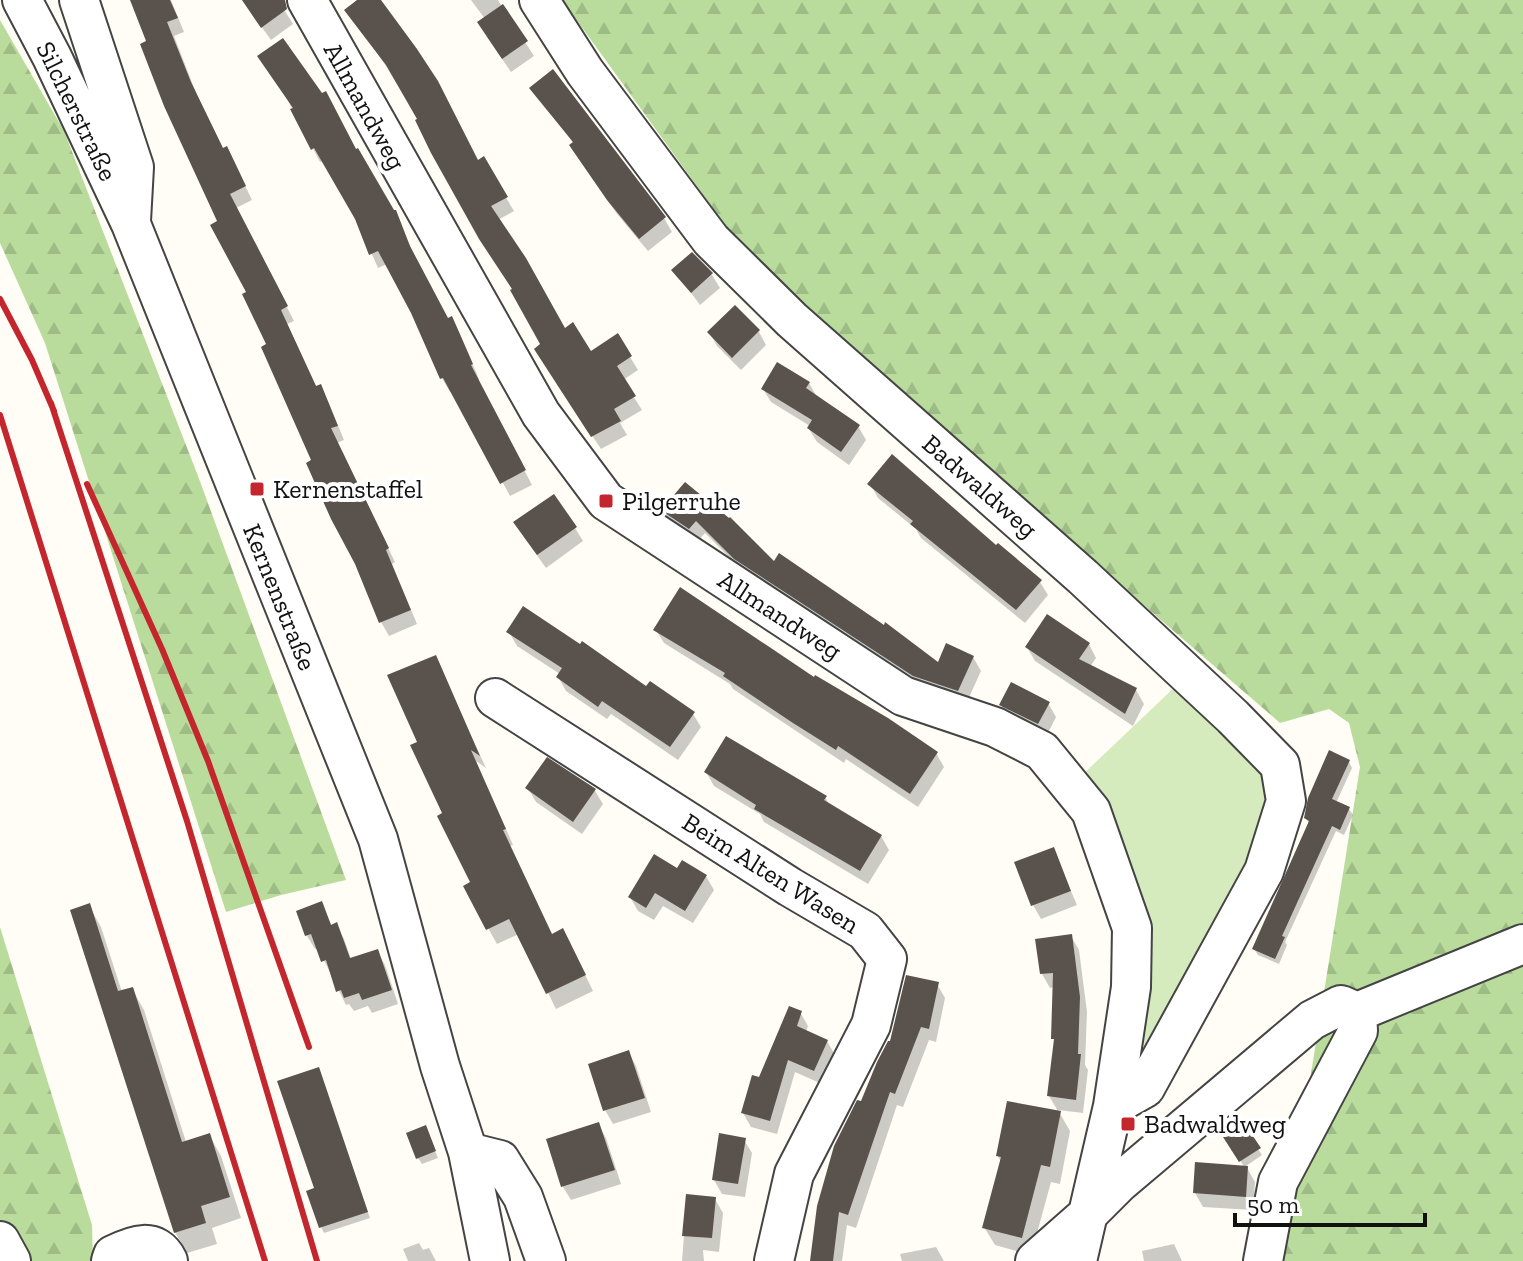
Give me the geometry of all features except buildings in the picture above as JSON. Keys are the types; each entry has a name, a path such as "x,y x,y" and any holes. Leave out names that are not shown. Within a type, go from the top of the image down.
{"street":[{"name":"Silcherstraße","path":"22,0 131,224"},
{"name":"Kernenstraße","path":"79,0 134,167 131,224 378,839 440,1066 468,1152 490,1261"},
{"name":"Allmandweg","path":"307,0 541,414 606,501 903,696 995,727 1042,751 1091,811 1132,928 1131,987 1113,1106 1077,1261"},
{"name":"Badwaldweg","path":"539,0 585,72 711,240 792,320 1083,577 1280,765 1286,801 1264,871 1145,1088 1113,1106"},
{"name":"Beim Alten Wasen","path":"495,698 790,887 865,931 887,959 871,1025 794,1174 774,1261"},
{"path":"1035,1261 1119,1183 1312,1020 1341,1005 1357,1012 1523,944"},
{"path":"1263,1261 1278,1182 1358,1031 1357,1012"},
{"path":"468,1152 500,1160 523,1197 546,1261"},
{"path":"0,1241 11,1261"}],"green space":[{"path":"562,0 1523,0 1523,1261 1281,1261 1360,767 1349,723 1329,709 1280,723 837,340 741,247"},
{"path":"0,20 64,131 198,476 346,880 226,912 45,343 0,243"},
{"path":"1179,683 1226,724 1274,790 1273,830 1214,947 1130,1073 1145,956 1078,779"},
{"path":"0,927 92,1225 93,1261 10,1261 0,1245"}],"railway":[{"path":"0,299 54,411"},
{"path":"51,403 187,821 317,1261"},
{"path":"0,415 265,1261"},
{"path":"87,484 162,649 208,761 309,1047"}],"place":[{"name":"Kernenstaffel","path":"257,489"},
{"name":"Pilgerruhe","path":"606,501"},
{"name":"Badwaldweg","path":"1128,1124"}]}
